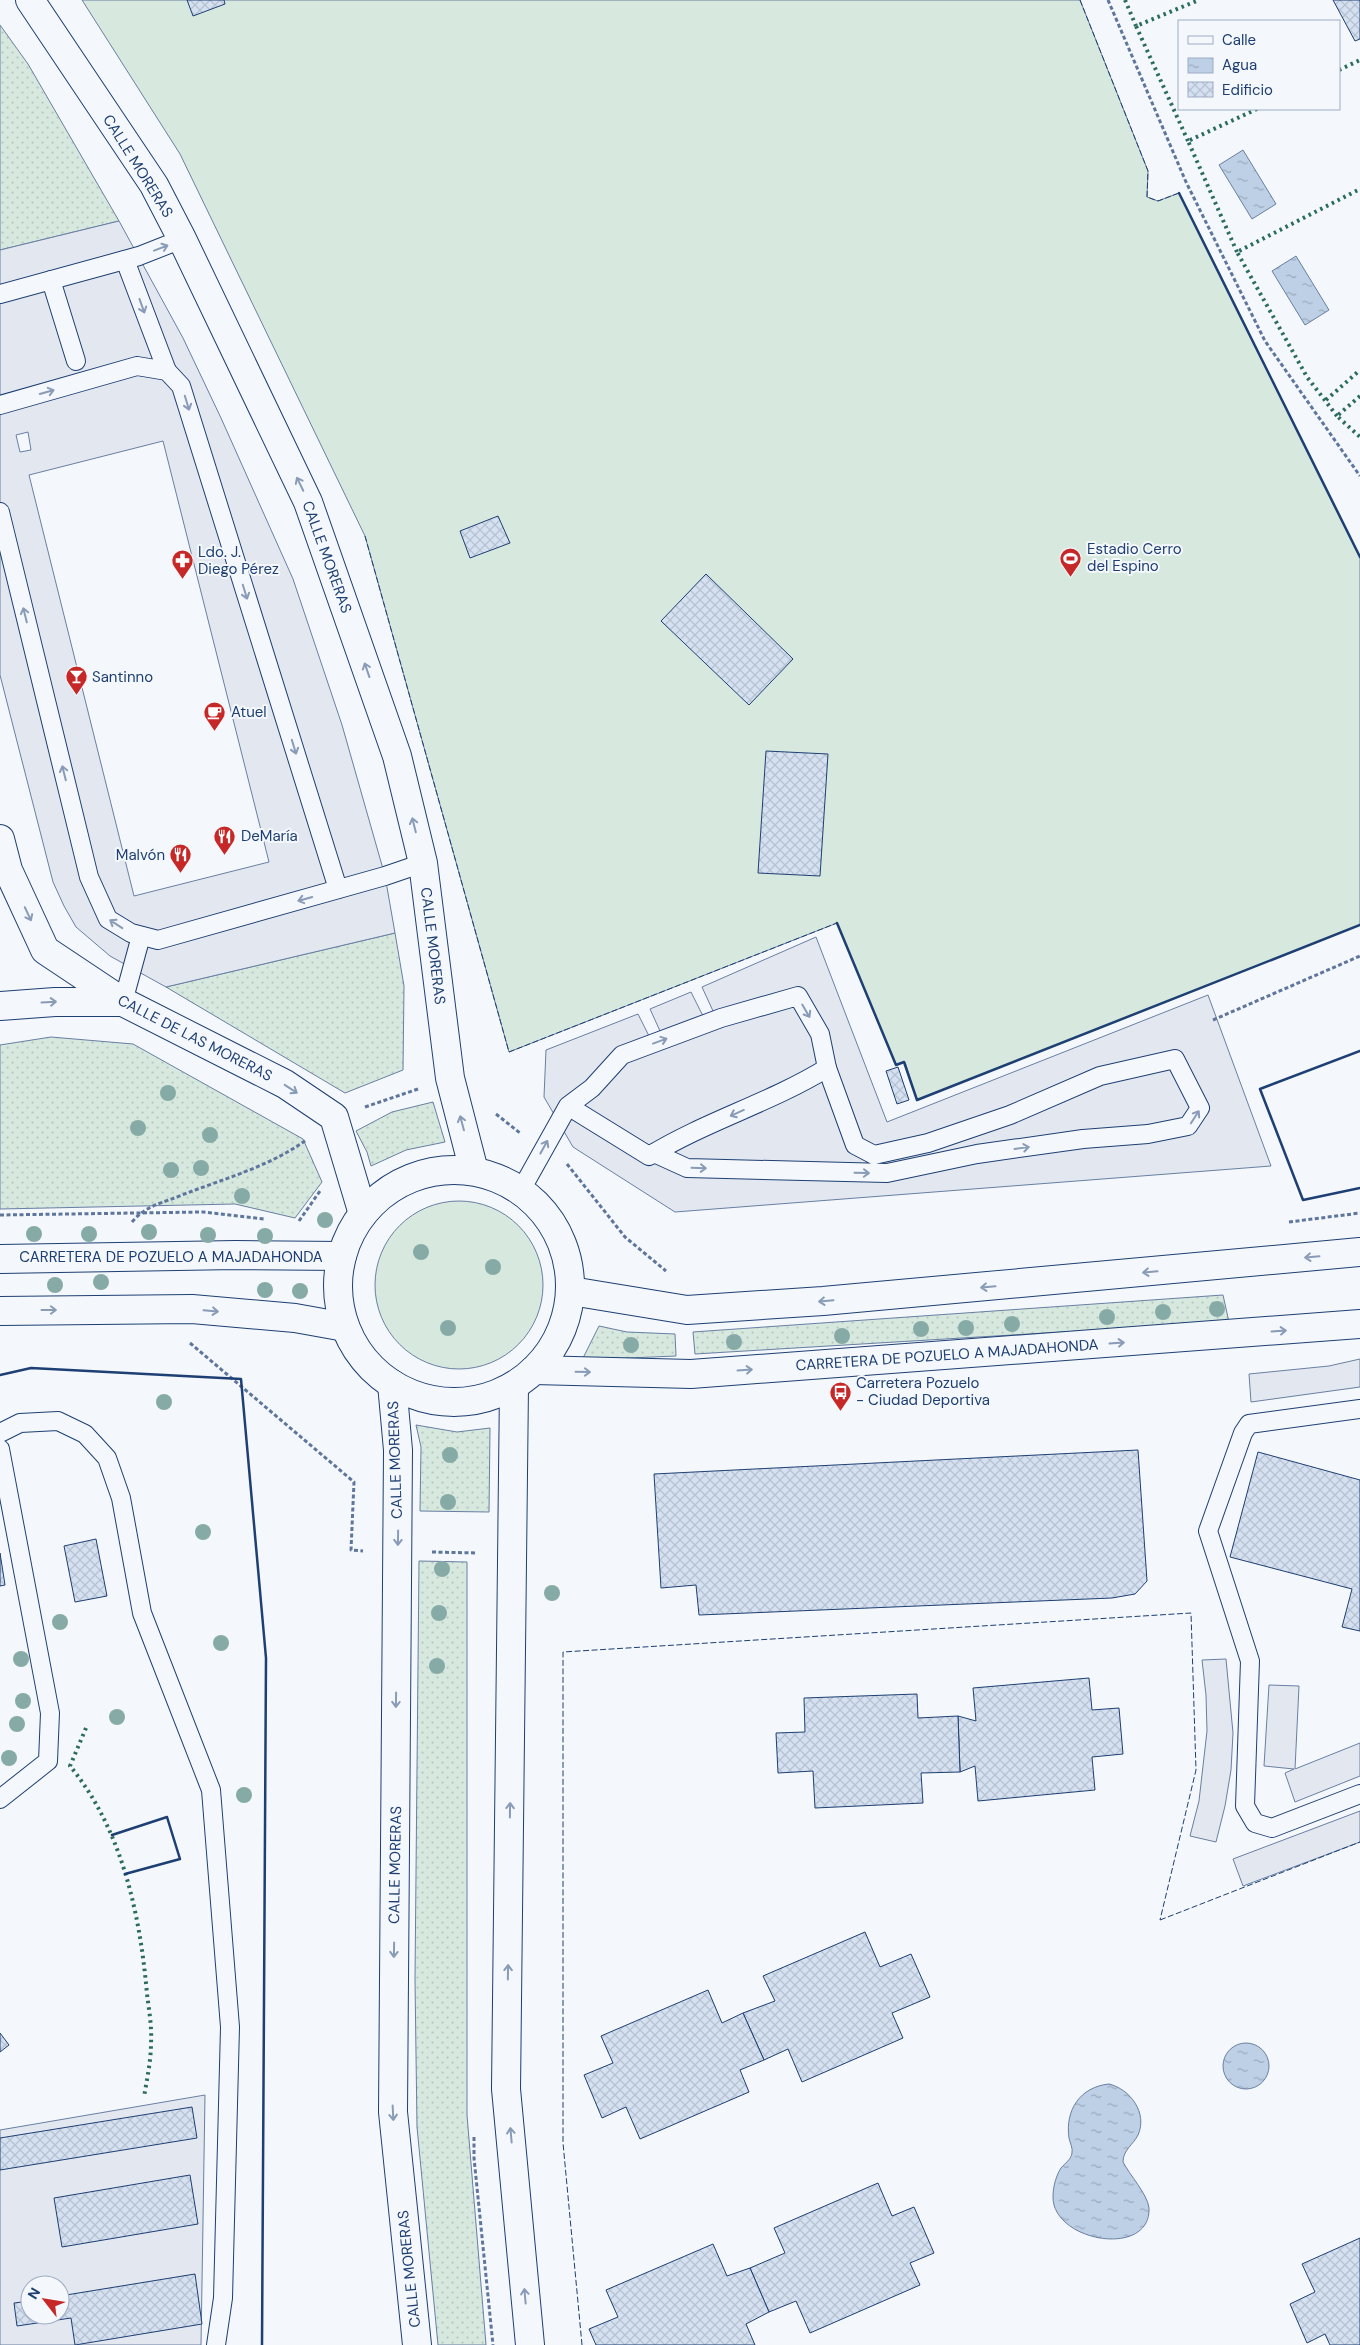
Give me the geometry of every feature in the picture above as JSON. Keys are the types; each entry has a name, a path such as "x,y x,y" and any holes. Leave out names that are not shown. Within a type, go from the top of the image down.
{"street":[{"name":"CALLE MORERAS","path":"30,0 154,185 182,239 308,502 397,756 423,863 450,1078 474,1171"},
{"path":"0,839 4,882"},
{"name":"CALLE DE LAS MORERAS","path":"4,882 45,950 123,1002 285,1084 334,1117"},
{"path":"0,1006 55,1002 123,1002"},
{"path":"334,1117 363,1214"},
{"path":"443,1170 474,1171 499,1178 521,1190 543,1210 559,1234 568,1262 571,1291 566,1321 553,1348 524,1378 484,1398 453,1403 421,1398 392,1384 372,1369 357,1350 345,1327 339,1304 338,1280 342,1256 351,1234 363,1214 386,1192 412,1177 443,1170"},
{"path":"571,1291 687,1310 823,1301 1360,1252"},
{"name":"CARRETERA DE POZUELO A MAJADAHONDA","path":"0,1259 219,1255 342,1256"},
{"path":"0,1311 192,1309 295,1318 345,1327"},
{"name":"CARRETERA DE POZUELO A MAJADAHONDA","path":"524,1378 691,1374 1360,1324"},
{"path":"524,1378 506,2089 530,2345"},
{"name":"CALLE MORERAS","path":"392,1384 398,1450 393,2112 417,2345"}],"lane":[{"path":"0,294 125,260 182,239"},
{"path":"125,260 167,371 181,386 338,890"},
{"path":"51,280 76,361"},
{"path":"0,406 137,366 167,371"},
{"path":"0,512 89,877 108,919 130,934 158,940 338,890 423,863"},
{"path":"123,1002 141,936"},
{"path":"521,1190 568,1106 592,1088 622,1055 721,1018 798,996 820,1034 827,1068 855,1144 874,1154 928,1143 1010,1115 1100,1076 1175,1059 1200,1108 1188,1126 1148,1134 1083,1139 977,1154 887,1173 687,1168 654,1153"},
{"path":"568,1106 649,1156 674,1141 797,1087 827,1068"},
{"path":"1360,1409 1249,1424 1243,1433 1208,1531 1250,1661 1245,1806 1255,1823 1272,1828 1360,1794"},
{"path":"0,1433 20,1423 58,1421 85,1434 107,1458 121,1498 142,1613 211,1790 230,2027 223,2298 216,2345"},
{"path":"0,1449 50,1713 48,1761 0,1799"}],"path":[{"path":"1108,0 1186,182 1265,341 1360,476"},
{"path":"1213,1020 1360,956"},
{"path":"312,1145 308,1134 334,1117 450,1078 543,1149 570,1166 625,1237 660,1267 672,1274"},
{"path":"127,1228 141,1212 151,1205 170,1200 263,1163 294,1149 306,1140"},
{"path":"298,1222 320,1190"},
{"path":"0,1215 203,1212 269,1219"},
{"path":"1280,1222 1360,1213"}],"shaded area":[{"path":"82,0 1080,0 1148,171 1147,197 1158,201 1179,193 1360,557 1360,925 917,1100 905,1062 896,1065 837,923 509,1052 365,536 180,154"},
{"path":"0,25 28,64 119,221 0,250"},
{"path":"119,221 183,338 293,579 342,725 385,876 395,933 166,987 110,956 76,927 53,882 0,675 0,250","holes":["28,432 31,450 20,452 16,435","163,441 269,862 134,896 29,475"]},
{"path":"395,933 404,986 403,1070 345,1093 166,987"},
{"path":"816,937 887,1122 1208,995 1271,1166 675,1212 573,1147 544,1097 546,1050 638,1014 649,1036 660,1031 650,1009 691,992 703,1016 713,1011 702,987"},
{"path":"51,1037 133,1044 303,1139 322,1182 295,1218 235,1204 0,1209 0,1045"},
{"path":"433,1102 445,1142 406,1150 371,1166 367,1152 356,1131 392,1112"},
{"path":"459,1201 483,1205 498,1211 506,1215 524,1232 529,1238 539,1261 543,1285 539,1309 533,1324 529,1332 512,1350 506,1355 483,1365 459,1369 435,1365 420,1359 412,1355 394,1338 389,1332 379,1309 375,1285 379,1261 385,1246 389,1238 406,1220 412,1215 435,1205"},
{"path":"1223,1295 1229,1322 695,1354 693,1332"},
{"path":"599,1326 627,1332 675,1334 676,1356 582,1360"},
{"path":"1360,1359 1360,1387 1251,1402 1249,1374 1329,1366"},
{"path":"416,1425 457,1432 490,1428 489,1512 420,1511 421,1447"},
{"path":"419,1561 467,1562 467,2115 486,2345 438,2345 417,2127 415,1979"},
{"path":"1226,1659 1233,1733 1231,1770 1216,1842 1190,1836 1199,1801 1207,1731 1206,1695 1202,1660"},
{"path":"1269,1685 1299,1686 1295,1769 1360,1743 1360,1776 1295,1802 1285,1773 1294,1769 1264,1766"},
{"path":"1360,1811 1360,1842 1243,1886 1233,1859"},
{"path":"205,2095 201,2345 0,2345 0,2130"}],"water":[{"path":"1243,150 1276,204 1252,219 1219,165"},
{"path":"1296,256 1329,310 1305,325 1272,271"},
{"path":"1242,2043 1250,2043 1259,2047 1265,2053 1269,2066 1265,2079 1259,2085 1250,2089 1242,2089 1233,2085 1227,2079 1223,2070 1223,2062 1227,2053 1233,2047"},
{"path":"1109,2084 1124,2091 1135,2103 1139,2111 1141,2118 1138,2135 1126,2151 1123,2162 1142,2191 1149,2208 1146,2223 1137,2233 1123,2238 1106,2239 1074,2229 1061,2218 1054,2205 1053,2196 1055,2181 1061,2168 1069,2160 1072,2153 1068,2128 1072,2109 1083,2095 1090,2090"}],"building":[{"path":"187,0 224,0 225,4 193,16"},
{"path":"1333,0 1360,0 1360,39 1355,41"},
{"path":"498,516 510,543 470,558 460,531"},
{"path":"706,574 793,659 749,705 661,621"},
{"path":"766,751 828,754 820,876 758,873"},
{"path":"898,1067 909,1100 897,1104 886,1071"},
{"path":"1138,1450 1147,1581 1135,1594 1112,1598 699,1615 696,1585 661,1588 654,1474"},
{"path":"1258,1452 1360,1480 1360,1631 1342,1627 1352,1589 1230,1557"},
{"path":"96,1539 107,1596 75,1602 64,1546"},
{"path":"0,1553 5,1585 0,1586"},
{"path":"1089,1678 1092,1710 1119,1708 1123,1754 1092,1757 1095,1790 978,1801 975,1766 960,1772 958,1716 976,1721 973,1688"},
{"path":"917,1694 918,1718 958,1716 960,1772 921,1773 923,1803 815,1808 813,1771 778,1773 776,1733 805,1732 804,1698"},
{"path":"865,1932 880,1967 911,1954 930,1997 892,2013 903,2038 802,2082 788,2049 764,2060 743,2013 775,2001 763,1976"},
{"path":"708,1990 722,2023 743,2013 764,2060 740,2070 749,2092 640,2139 626,2107 602,2118 584,2075 613,2063 601,2036"},
{"path":"0,2033 9,2045 0,2052"},
{"path":"192,2107 197,2138 0,2170 0,2138"},
{"path":"190,2175 198,2224 62,2247 54,2198"},
{"path":"878,2183 892,2216 914,2207 934,2253 910,2263 920,2285 810,2333 796,2301 769,2312 750,2268 785,2253 774,2228"},
{"path":"1360,2238 1360,2345 1330,2345 1325,2334 1307,2343 1290,2304 1315,2292 1302,2264"},
{"path":"713,2244 727,2276 750,2268 769,2312 746,2324 755,2345 596,2345 589,2329 618,2317 606,2290"},
{"path":"195,2274 202,2324 75,2345 70,2318 70,2294"},
{"path":"20,2302 20,2325 24,2325 17,2326 14,2303"}],"hedge":[{"path":"1125,0 1136,26"},
{"path":"1188,141 1136,26 1199,0"},
{"path":"1340,70 1360,60"},
{"path":"1237,252 1188,141 1255,110"},
{"path":"1337,416 1307,377 1237,252 1360,189"},
{"path":"1326,400 1360,370"},
{"path":"1360,396 1337,416 1360,437"},
{"path":"86,1728 70,1766 88,1791 103,1817 115,1845 133,1903 144,1964 151,2031 149,2070 144,2097"}],"fence":[{"path":"1080,0 1148,171 1147,197 1158,201 1179,193"},
{"path":"365,536 509,1052 837,923"},
{"path":"582,2345 563,2143 563,1652 1191,1613 1196,1770 1160,1920"},
{"path":"1160,1920 1360,1842"}],"wall":[{"path":"1179,193 1360,557"},
{"path":"837,923 896,1065 904,1062 917,1100 1360,925"},
{"path":"1360,1051 1260,1089 1303,1200 1360,1188"},
{"path":"0,1375 31,1368 241,1379 266,1658 262,2345"},
{"path":"112,1835 167,1817 180,1859 125,1874"}],"place":[{"name":"Estadio Cerro del Espino","path":"1071,577"},
{"name":"Ldo. J. Diego Pérez","path":"182,580"},
{"name":"Santinno","path":"76,696"},
{"name":"Atuel","path":"215,731"},
{"name":"DeMaría","path":"225,855"},
{"name":"Malvón","path":"181,874"},
{"name":"Carretera Pozuelo - Ciudad Deportiva","path":"840,1411"}]}
